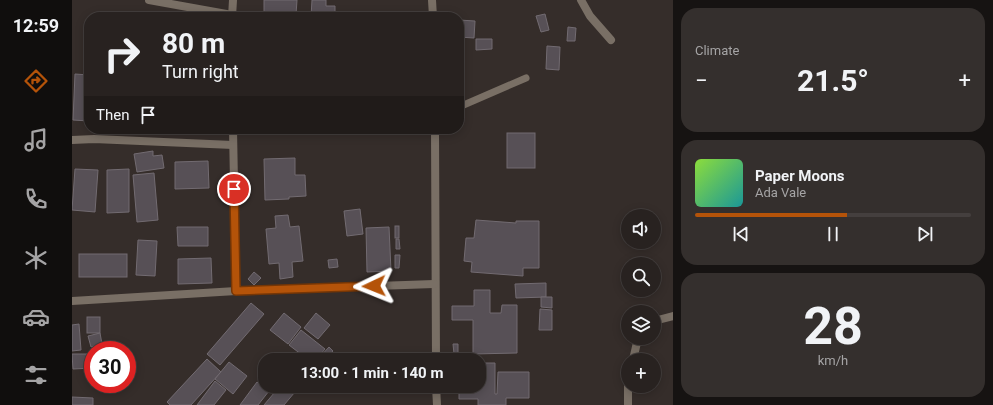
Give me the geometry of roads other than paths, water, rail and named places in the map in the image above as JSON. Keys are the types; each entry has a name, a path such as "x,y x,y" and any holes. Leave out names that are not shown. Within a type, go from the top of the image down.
{"street":[{"path":"149,0 211,12"},
{"path":"232,12 233,0"},
{"path":"432,0 432,12"},
{"path":"580,0 590,16 611,40"},
{"path":"233,134 236,291"},
{"path":"435,134 434,284 436,353"},
{"path":"72,140 94,139 233,145"},
{"path":"72,301 236,291 434,284"},
{"path":"661,320 673,316"},
{"path":"436,393 436,405"},
{"path":"628,393 628,405"}],"lane":[{"path":"464,105 526,78"}]}
